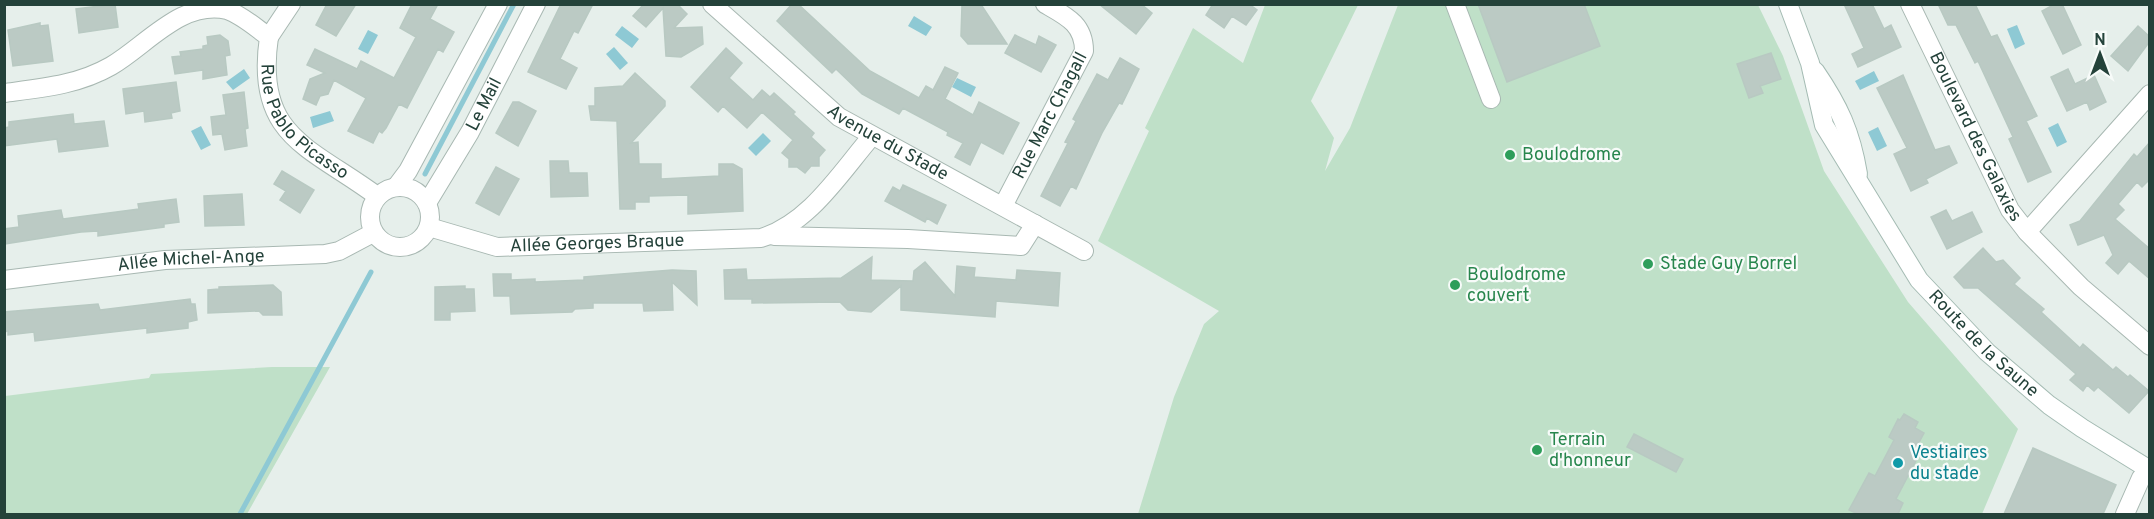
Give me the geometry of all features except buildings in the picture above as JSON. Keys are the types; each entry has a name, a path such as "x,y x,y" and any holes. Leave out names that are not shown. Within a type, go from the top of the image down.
{"street":[{"path":"270,37 291,4"},
{"name":"Le Mail","path":"396,187 408,171 498,4"},
{"name":"Le Mail","path":"427,203 470,132 536,4"},
{"name":"Avenue du Stade","path":"712,4 819,101 872,136 1084,251"},
{"name":"Rue Marc Chagall","path":"1003,206 1084,51 1081,32 1075,23 1045,4"},
{"path":"1455,4 1491,99"},
{"name":"Route de la Saune","path":"1788,4 1810,63 1836,102 1843,117 1852,141 1859,179 1908,265 1950,315 1987,352 2049,405 2150,470"},
{"name":"Boulevard des Galaxies","path":"1910,4 2010,210 2027,232 2149,97"},
{"name":"Rue Pablo Picasso","path":"4,93 69,83 91,76 132,52 174,18 188,10 214,7 228,10 270,37 268,87 280,123 304,148 377,196"},
{"name":"Allée Georges Braque","path":"769,236 783,230 807,211 872,136"},
{"path":"396,187 414,190 427,203 430,215 429,227 419,241 403,248 386,245 373,233 369,214 377,196 396,187"},
{"name":"Allée Georges Braque","path":"429,227 497,247 751,239 769,236 908,239 1021,246 1035,224"},
{"path":"2027,232 2080,287 2150,346"},
{"name":"Allée Michel-Ange","path":"4,280 165,260 325,254 339,251 373,233"},
{"path":"2125,514 2141,478 2150,470"}],"green space":[{"path":"1265,5 1358,5 1311,101 1334,138 1325,171 1350,128 1398,5 1758,5 1783,56 1824,171 1908,302 2018,429 1982,514 1138,514 1174,397 1204,324 1219,311 1098,241 1149,131 1145,128 1193,28 1243,63"},
{"path":"272,367 330,367 247,514 5,514 5,396 149,378 151,374"}],"water":[{"path":"914,16 932,27 926,36 908,26"},
{"path":"2017,25 2025,44 2015,49 2007,29"},
{"path":"622,26 639,39 632,48 615,35"},
{"path":"368,30 378,35 368,54 358,49"},
{"path":"614,47 628,63 620,70 606,54"},
{"path":"244,69 250,78 233,90 226,82"},
{"path":"1874,71 1879,81 1860,90 1855,81"},
{"path":"957,78 976,87 971,97 952,87"},
{"path":"330,111 334,121 313,128 310,117"},
{"path":"2058,123 2067,142 2057,147 2048,128"},
{"path":"201,126 211,145 201,150 191,131"},
{"path":"1878,127 1887,146 1877,151 1868,132"},
{"path":"763,133 771,141 756,156 748,148"}],"waterway":[{"path":"425,174 514,4"},
{"path":"240,514 371,272"}],"place":[{"name":"Boulodrome","path":"1510,155"},
{"name":"Stade Guy Borrel","path":"1648,264"},
{"name":"Boulodrome couvert","path":"1455,285"},
{"name":"Terrain d'honneur","path":"1537,450"},
{"name":"Vestiaires du stade","path":"1898,463"}]}
